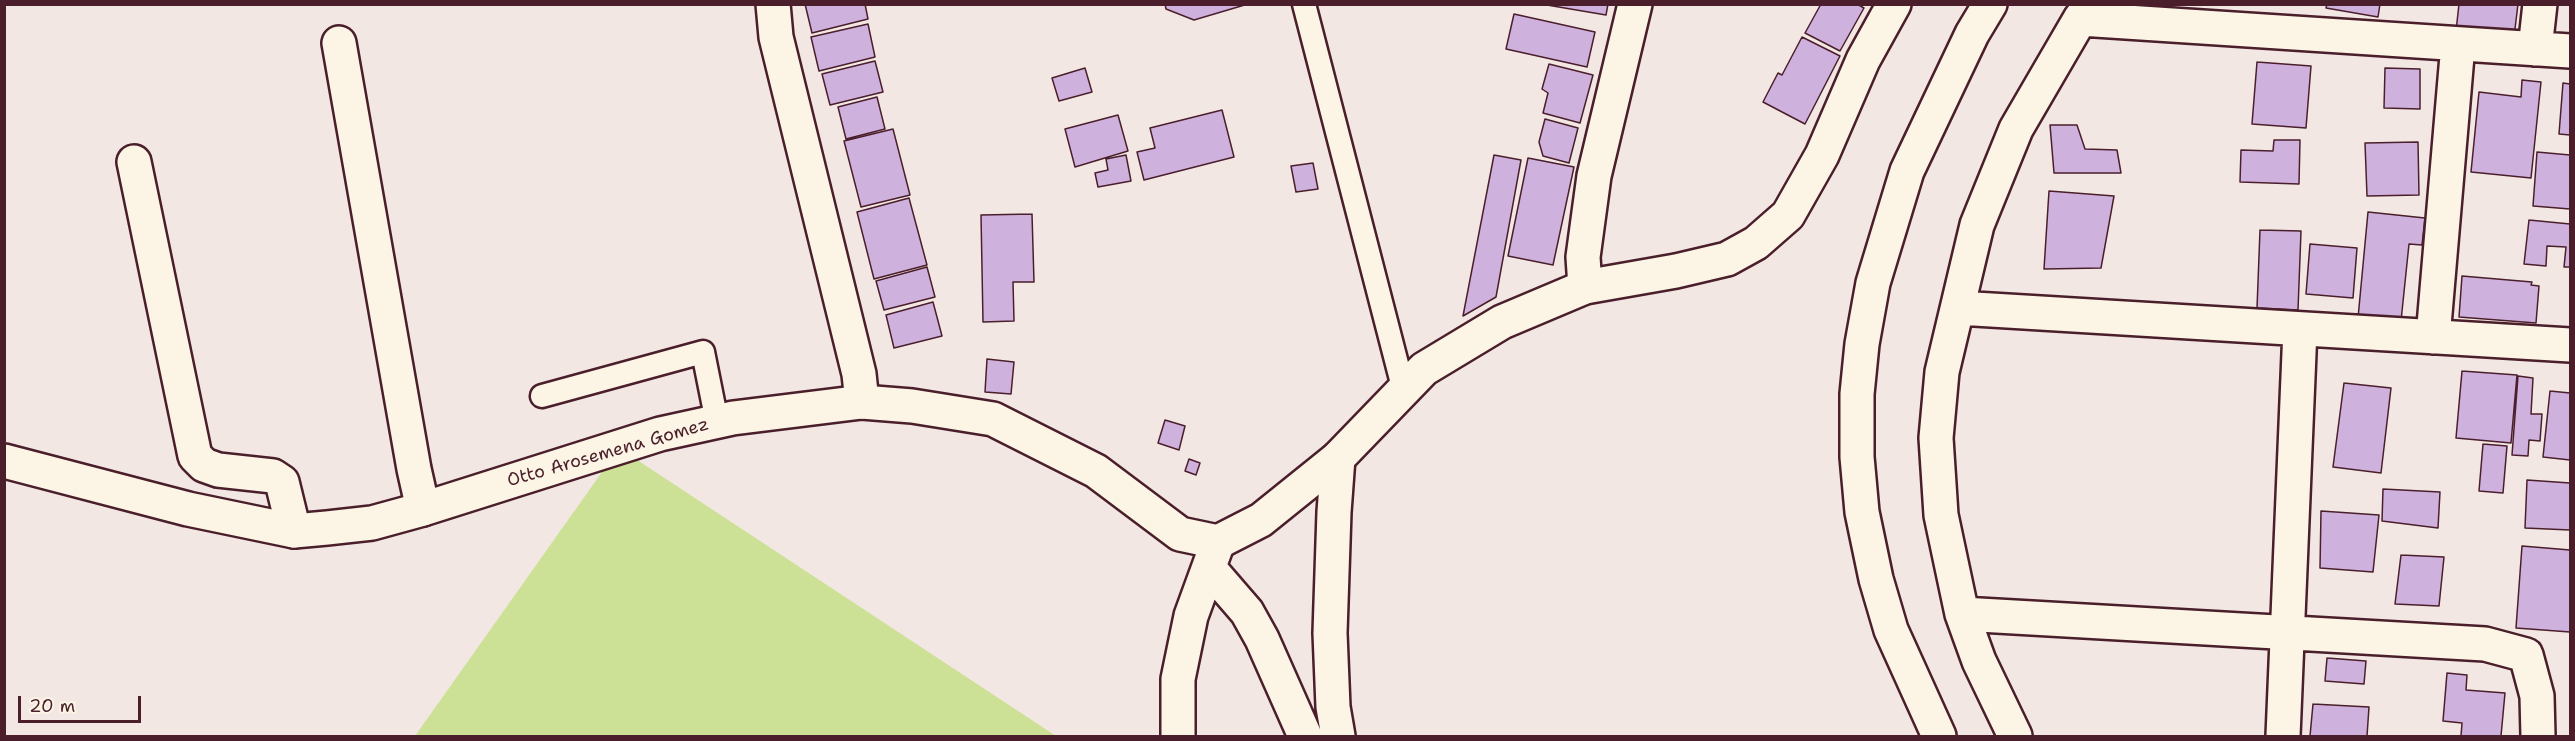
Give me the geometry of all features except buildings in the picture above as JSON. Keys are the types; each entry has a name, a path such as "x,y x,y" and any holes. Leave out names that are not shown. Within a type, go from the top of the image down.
{"street":[{"path":"773,4 777,37 859,374 862,402"},
{"path":"1586,287 1583,257 1594,176 1635,4"},
{"path":"1178,736 1178,679 1191,616 1213,555 1338,458 1424,369 1502,322 1586,287 1676,271 1727,259 1756,243 1788,215 1822,155 1863,60 1894,4"},
{"path":"1939,736 1891,630 1876,579 1862,512 1857,457 1857,394 1862,344 1873,283 1906,171 1972,34 1990,4"},
{"path":"2535,49 2540,4"},
{"path":"2015,736 1979,661 1962,614 1941,515 1936,438 1942,372 1977,225 2016,129 2085,12 2458,44 2571,51"},
{"path":"339,43 423,509"},
{"path":"2433,337 2458,44"},
{"path":"134,162 195,456 204,465 218,470 273,476 282,482 294,531"},
{"path":"1958,308 2571,345"},
{"path":"2283,736 2300,329"},
{"name":"Otto Arosemena Gomez","path":"4,461 188,509 294,531 372,523 660,434 802,408 862,402 912,406 993,419 1096,471 1180,534 1213,555"},
{"path":"1338,458 1330,633 1333,708 1338,736"},
{"path":"1213,555 1262,639 1305,736"},
{"path":"1962,614 2485,644 2526,655 2537,696 2538,736"}],"lane":[{"path":"1304,4 1404,391"},
{"path":"542,396 703,352 717,422"}],"green space":[{"path":"619,448 1056,736 415,736"}]}
